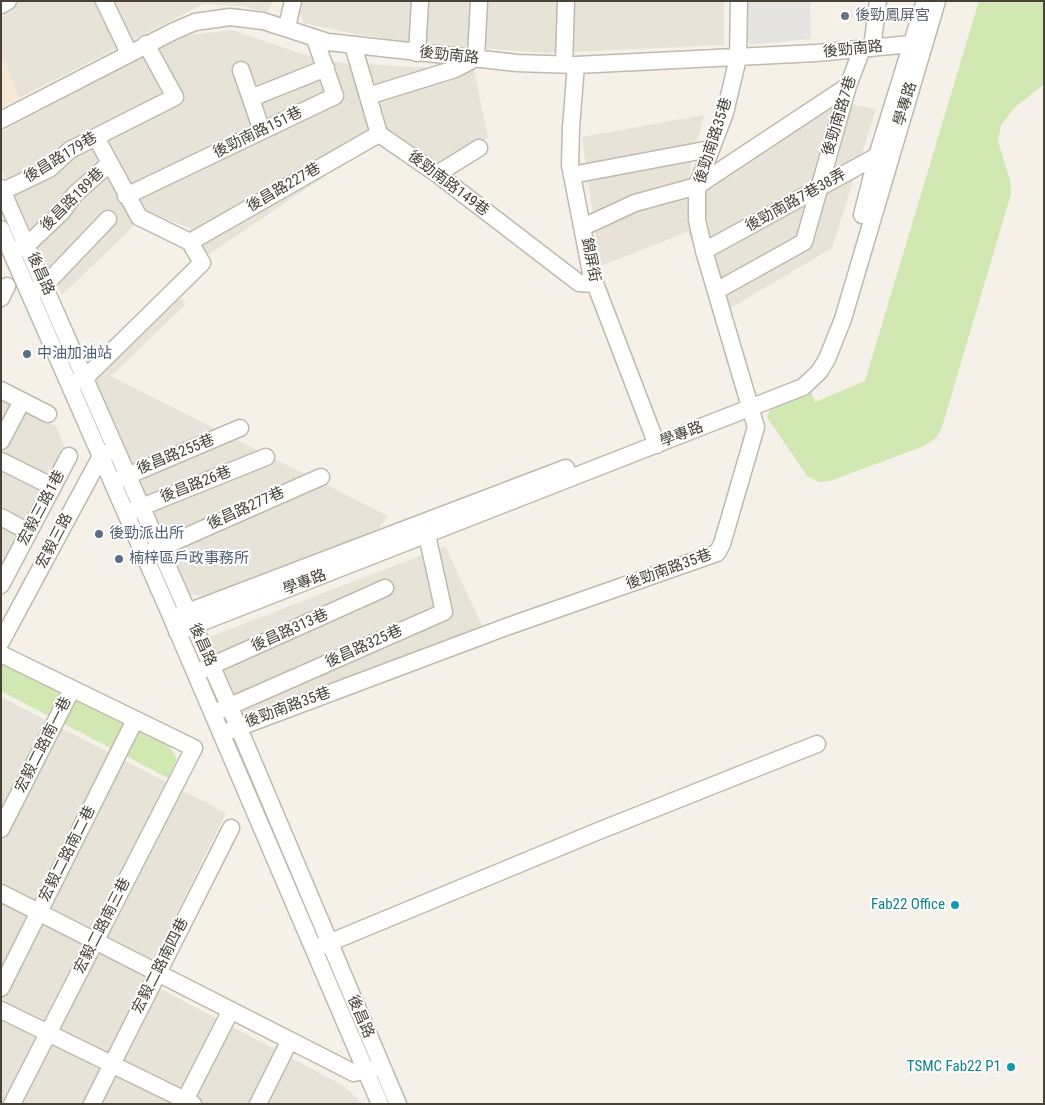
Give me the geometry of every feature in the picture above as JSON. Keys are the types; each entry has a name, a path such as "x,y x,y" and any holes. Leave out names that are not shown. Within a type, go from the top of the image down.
{"street":[{"path":"1,5 8,1"},
{"path":"104,1 130,52"},
{"path":"286,27 293,1"},
{"path":"416,53 420,1"},
{"path":"368,96 455,68 476,58 479,1"},
{"name":"錦屏街","path":"566,1 570,64 572,175 594,284 655,440"},
{"name":"後勁南路35巷","path":"221,734 238,726 506,627 717,553 722,544 756,427 751,403 704,251 698,220 697,186 725,113 738,58 739,1"},
{"name":"後勁南路7巷","path":"716,291 804,242 848,86 867,48 878,1"},
{"name":"學專路","path":"917,46 924,1"},
{"name":"學專路","path":"175,625 751,403 798,379 812,367 819,356 917,46 937,1"},
{"name":"後勁南路","path":"1,120 146,44 195,22 215,18 246,17 286,27 315,38 416,53 517,63 570,64 738,58 917,46"},
{"name":"後勁南路151巷","path":"126,196 335,96 315,38"},
{"name":"後昌路179巷","path":"2,190 49,169 70,150 175,97 146,44"},
{"path":"353,44 379,134"},
{"path":"250,98 326,68"},
{"path":"241,70 262,131"},
{"path":"583,227 635,203 697,186 848,86"},
{"name":"後勁南路149巷","path":"379,134 437,174 579,283 594,284"},
{"name":"後昌路227巷","path":"190,242 379,134"},
{"path":"70,384 86,377 202,263 190,242 139,217 126,196 96,137"},
{"path":"437,174 478,148"},
{"path":"572,175 710,149"},
{"name":"後勁南路7巷38弄","path":"704,251 819,188 883,158"},
{"name":"後昌路189巷","path":"12,253 27,245 62,212 74,195 109,164"},
{"name":"後昌路","path":"2,190 86,377 238,726 329,943 373,1068 380,1104"},
{"path":"30,293 45,286 108,219"},
{"name":"後昌路","path":"1,229 113,482 314,950 373,1068 398,1104"},
{"path":"1,390 48,414"},
{"path":"1,441 22,401"},
{"name":"後昌路255巷","path":"113,482 240,428"},
{"name":"學專路","path":"191,619 427,535 655,440"},
{"path":"101,456 117,450"},
{"name":"宏毅三路1巷","path":"3,579 69,456"},
{"name":"宏毅三路","path":"1,642 101,456"},
{"name":"後昌路26巷","path":"126,513 266,457"},
{"path":"1,461 53,487"},
{"name":"後昌路277巷","path":"144,555 320,476"},
{"path":"1,517 29,532"},
{"name":"後昌路325巷","path":"213,714 444,612 427,535"},
{"name":"後昌路313巷","path":"195,673 385,588"},
{"path":"1,654 135,720"},
{"name":"宏毅二路南一巷","path":"1,828 72,689"},
{"name":"宏毅二路南三巷","path":"12,1104 194,748 135,720"},
{"name":"宏毅二路南二巷","path":"1,988 135,720"},
{"path":"314,950 596,832 817,744"},
{"name":"宏毅二路南四巷","path":"92,1104 231,828"},
{"path":"1,893 354,1073 373,1068"},
{"path":"1,1010 187,1102 231,1010"},
{"path":"258,1104 290,1040"}],"shaded area":[{"path":"1,1 273,1 267,12 241,6 204,4 19,98 1,54"},
{"path":"299,1 724,1 724,45 547,53 424,44 355,34 303,23 298,5"},
{"path":"746,1 810,1 811,39 750,45 746,36"},
{"path":"232,30 302,54 343,63 474,70 488,138 438,165 388,134 206,256 189,228 148,212 62,295 1,169 1,132 183,36"},
{"path":"1,54 19,98 1,108"},
{"path":"834,101 876,109 832,248 717,316 688,232 600,266 582,137 704,115 691,167 687,200"},
{"path":"178,293 186,304 111,376 388,516 378,530 203,596 187,594 92,377"},
{"path":"1,400 56,426 66,450 1,576"},
{"path":"445,546 486,634 240,719 207,638"},
{"path":"1,697 226,813 144,980 333,1080 351,1092 361,1104 1,1104"}],"green space":[{"path":"979,1 1044,1 1044,84 1015,107 1001,125 998,141 1010,181 1011,194 942,427 936,438 924,446 830,481 819,482 807,476 767,417 771,408 810,389 815,402 865,381"},
{"path":"1,660 168,744 177,759 168,778 1,691"}],"place":[{"name":"後勁鳳屏宮","path":"845,16"},
{"name":"中油加油站","path":"27,354"},
{"name":"後勁派出所","path":"99,534"},
{"name":"楠梓區戶政事務所","path":"119,559"},
{"name":"Fab22 Office","path":"955,905"},
{"name":"TSMC Fab22 P1","path":"1011,1067"}]}
